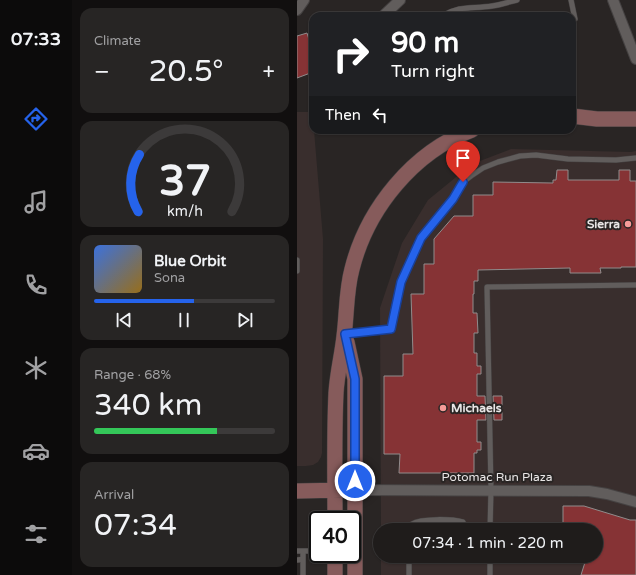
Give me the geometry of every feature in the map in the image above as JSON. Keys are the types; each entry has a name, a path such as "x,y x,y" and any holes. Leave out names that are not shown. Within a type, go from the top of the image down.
{"street":[{"path":"297,10 304,0"},
{"path":"387,12 400,0"},
{"path":"613,0 636,59"},
{"path":"576,116 615,120 636,119"},
{"path":"335,511 336,392 345,334 348,287 352,269 363,238 380,205 409,172 427,156 444,144 464,134"},
{"path":"345,334 355,379 355,575"},
{"path":"297,491 355,490"},
{"name":"Potomac Run Plaza","path":"355,490 589,491 636,502"},
{"path":"335,563 335,575"}],"lane":[{"path":"448,12 461,8 491,6 517,0"},
{"path":"571,0 574,12"},
{"path":"345,334 391,329 401,282 421,238 453,199 463,182 483,168 498,162 528,155 617,160 636,158"},
{"path":"297,260 297,271"},
{"path":"490,523 491,490 487,287 636,285"},
{"path":"414,523 419,521 456,520 464,523"},
{"path":"297,551 309,551"},
{"path":"303,551 303,575"},
{"path":"297,560 303,559"},
{"path":"409,563 409,575"},
{"path":"490,563 490,575"}],"shaded area":[{"path":"297,112 309,112 309,134 314,134 323,239 322,453 318,462 313,465 297,466"},
{"path":"511,149 636,151 636,575 381,575 381,563 603,563 603,523 381,523 380,308 402,243 428,200 472,164"}],"building":[{"path":"307,33 309,40 309,74 297,78 297,36"},
{"path":"557,170 568,170 568,180 619,180 619,170 630,170 630,181 636,181 636,267 600,268 601,273 570,273 570,268 478,270 478,281 474,281 473,294 473,313 477,313 478,333 474,333 474,353 477,353 477,366 481,366 481,374 477,374 477,396 485,396 486,420 477,420 477,442 481,442 481,450 477,450 477,453 474,453 474,473 399,473 400,454 384,454 384,376 403,376 403,354 413,354 411,294 424,294 424,264 434,264 434,239 454,216 473,216 473,195 493,195 493,182 553,183 553,180 556,180"},
{"path":"493,396 502,396 502,420 494,420"},
{"path":"563,506 584,506 630,520 636,520 636,575 581,575 585,563 603,563 603,523 563,523"}],"place":[{"name":"Sierra","path":"628,224"},
{"name":"Michaels","path":"443,408"}],"route":[{"path":"355,481 355,379 345,334 391,329 401,282 421,238 453,199 463,182"}]}
